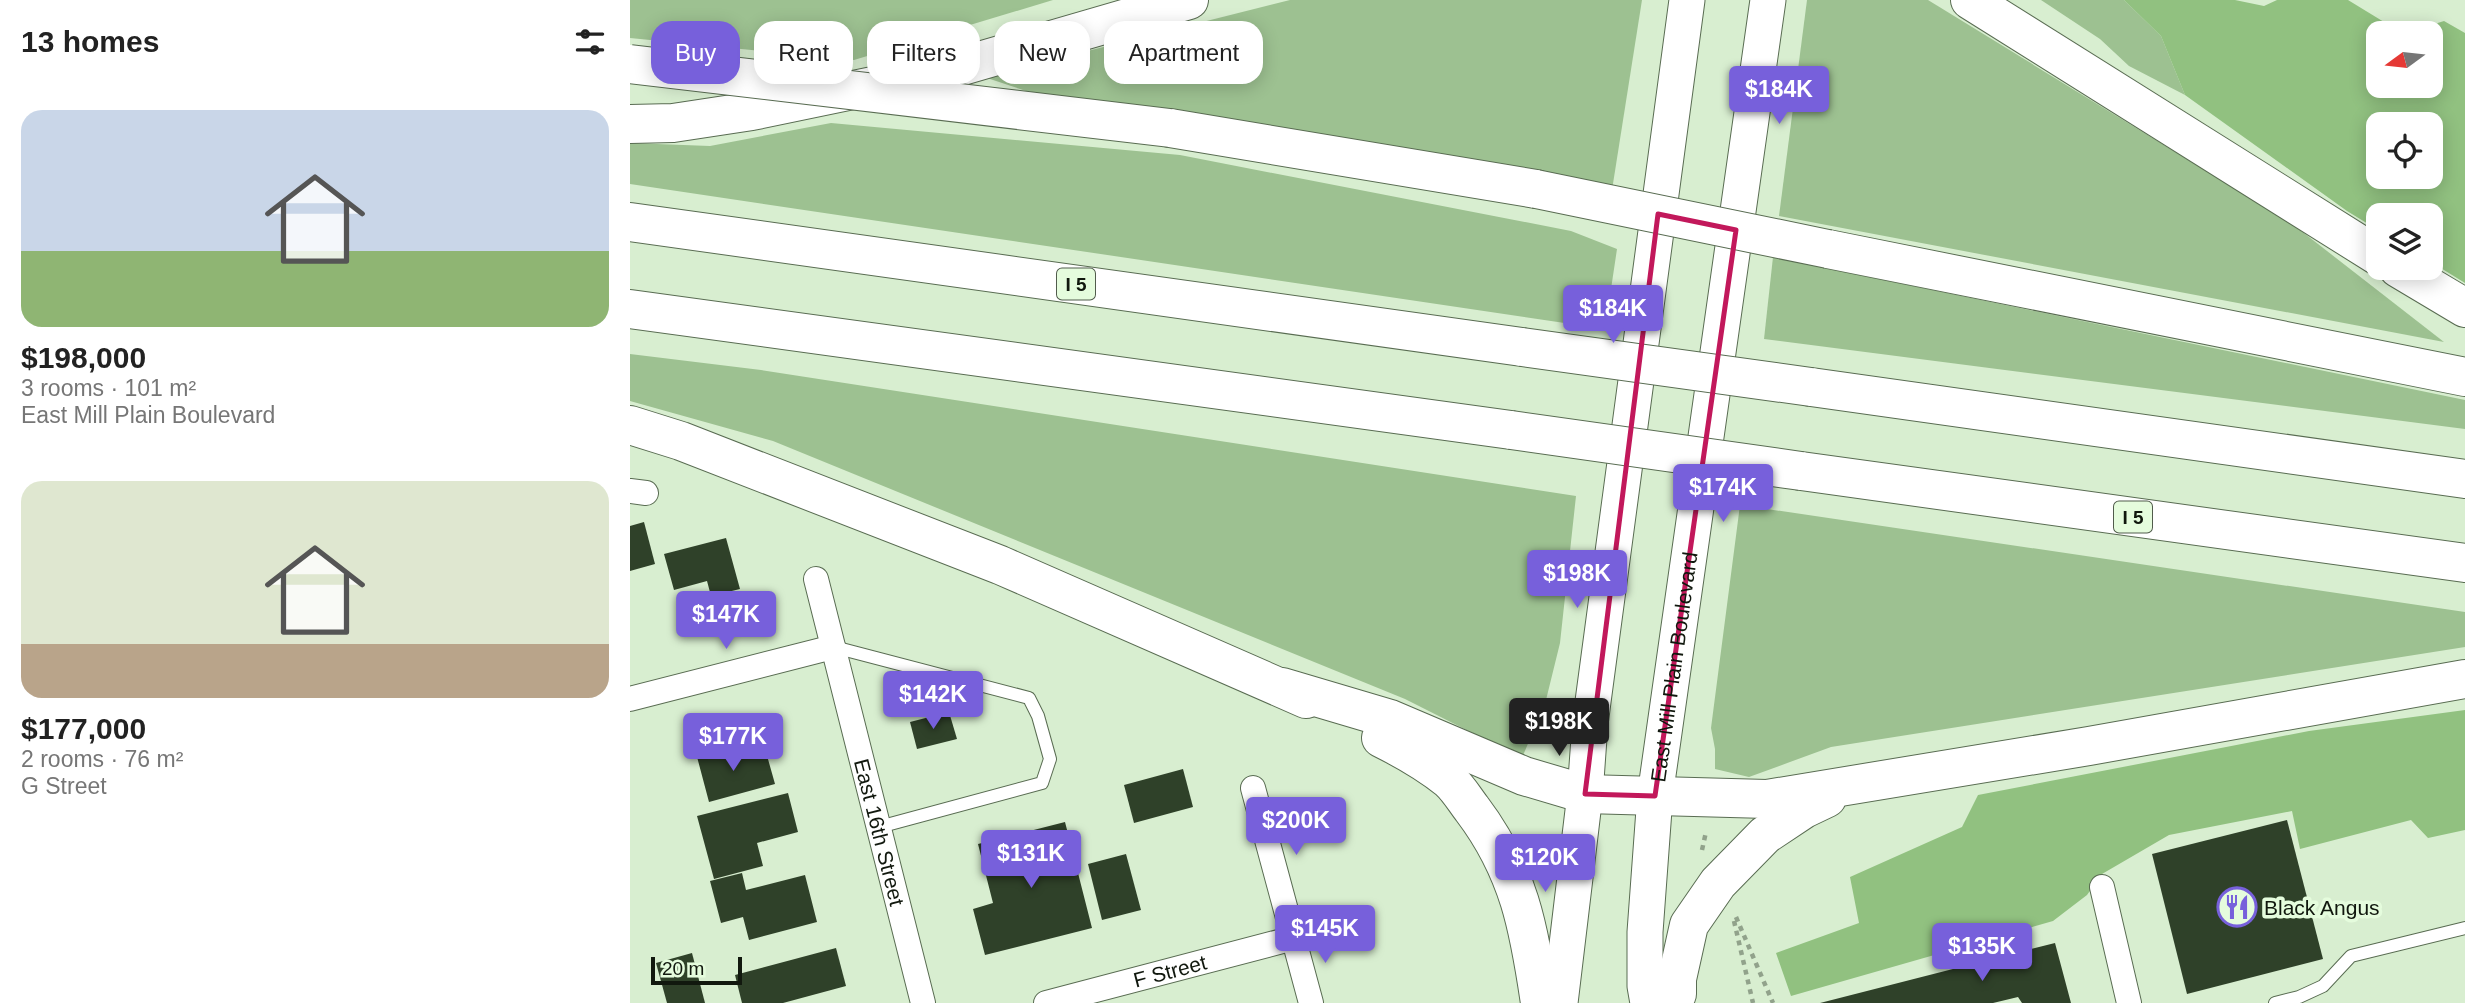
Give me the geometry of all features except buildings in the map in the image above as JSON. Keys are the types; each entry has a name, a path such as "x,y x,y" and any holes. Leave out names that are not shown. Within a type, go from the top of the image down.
{"highway":[{"path":"630,124 673,123 752,111 945,71 1189,0"},
{"path":"1970,0 2366,248"},
{"path":"630,64 1170,128 1536,189 2465,377"},
{"name":"I 5","path":"630,222 2465,479"},
{"path":"2418,280 2465,308"},
{"name":"I 5","path":"630,309 2465,563"},
{"path":"630,425 681,441 1000,565 1282,687 1411,753 1451,782 1503,855 1516,884 1534,959 1540,1003"},
{"path":"1282,687 1390,719 1524,776 1585,794 1767,799 2089,746 2465,679"},
{"path":"1673,1003 1677,994 1677,979 1689,925 1718,883 1765,835 1804,809 1856,783"}],"main road":[{"path":"1560,1003 1585,794 1591,710 1687,0"},
{"name":"East Mill Plain Boulevard","path":"1648,1003 1645,986 1645,932 1655,796 1768,0"}],"street":[{"name":"East 16th Street","path":"816,579 923,1003"},
{"path":"630,699 833,647"},
{"path":"1254,788 1311,1003"},
{"path":"2102,887 2129,1003"},
{"name":"F Street","path":"1046,1003 1294,938"}],"lane":[{"path":"833,647 1029,698 1038,716 1049,760 1042,783 879,827"},
{"path":"2276,1003 2300,997 2323,986 2351,956 2465,928"}],"path":[{"path":"1753,1003 1732,910 1773,1003"}],"highlighted area":[{"path":"1658,214 1736,230 1655,796 1585,794"}],"green space":[{"path":"630,0 1053,0 980,22 867,21 867,56 854,60 853,21 754,21 754,50 740,49 740,21 651,21 651,40 630,38"},
{"path":"1290,0 1642,0 1612,190 1026,91 1005,84 1090,84 1090,50 1104,47 1104,84 1263,84 1263,21 1207,21"},
{"path":"1807,0 1928,0 2291,223 2444,342 1779,216"},
{"path":"2041,0 2124,0 2161,36 2185,95 2129,66 2100,39"},
{"path":"2124,0 2235,0 2264,6 2277,0 2348,0 2382,21 2366,21 2366,98 2443,98 2443,21 2465,33 2465,283 2443,269 2443,203 2366,203 2366,223 2185,95 2161,36"},
{"path":"831,123 1180,155 1571,231 1617,249 1605,329 630,184 630,143 710,146"},
{"path":"1773,257 2465,400 2465,429 1764,339"},
{"path":"630,354 761,370 1576,496 1560,643 1546,700 1522,758 1405,699 773,441 630,401"},
{"path":"1740,505 2465,612 2465,647 1831,747 1749,777 1715,769 1711,728"},
{"path":"2465,710 2465,830 2428,838 2411,820 2300,849 2292,811 2169,835 2102,874 2087,895 2053,921 1791,996 1776,953 1859,923 1850,877 1962,827 1978,795 2309,731"}],"place":[{"name":"Black Angus","path":"2237,907"}]}
